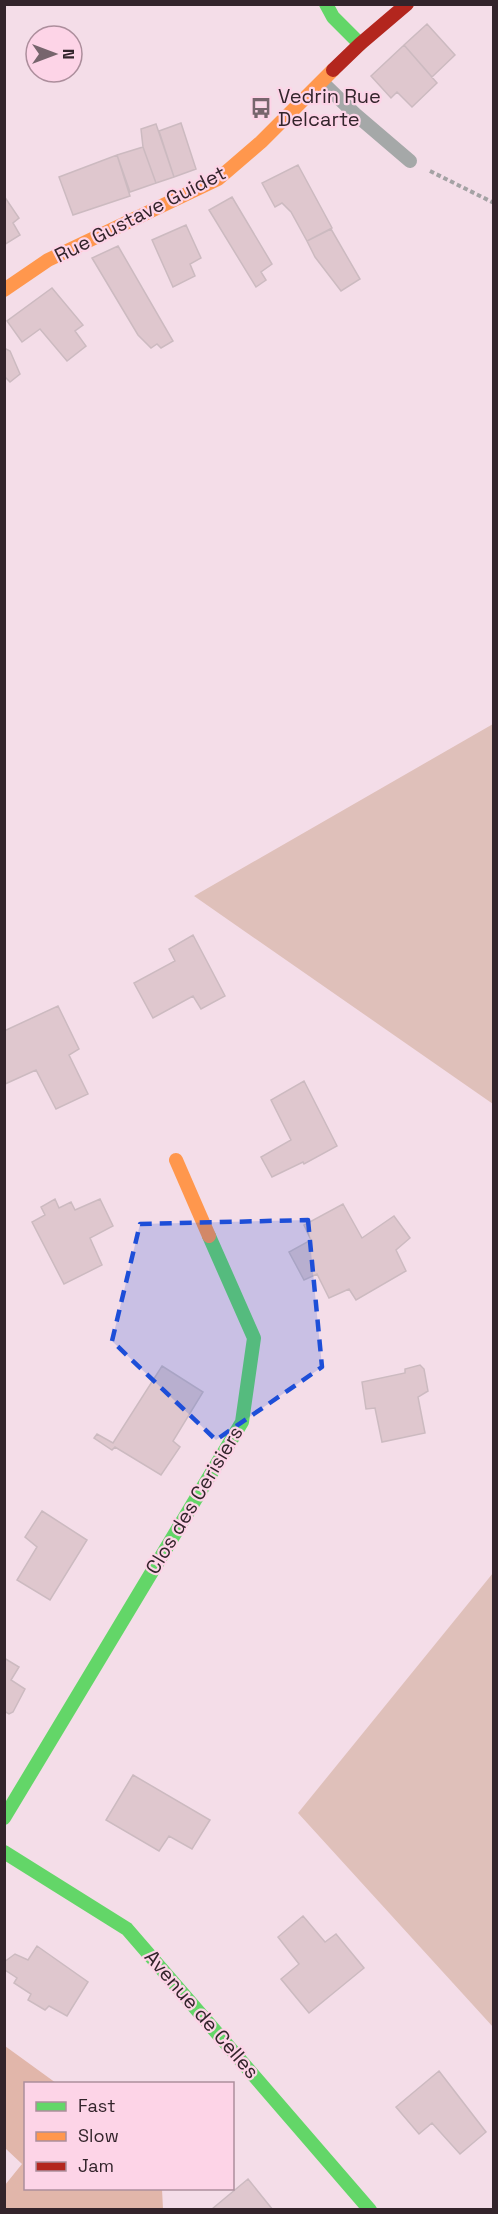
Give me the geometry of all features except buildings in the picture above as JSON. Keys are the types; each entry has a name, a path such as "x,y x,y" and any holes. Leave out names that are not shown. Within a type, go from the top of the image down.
{"street":[{"path":"326,4 333,17 360,44"},
{"name":"Rue Gustave Guidet","path":"4,290 48,260 218,178 261,142 360,44 406,4"},
{"name":"Clos des Cerisiers","path":"4,1818 242,1422 254,1338 176,1160"},
{"name":"Avenue de Celles","path":"4,1852 127,1929 370,2210"}],"lane":[{"path":"322,82 410,161"}],"path":[{"path":"410,161 494,203"}],"highlighted area":[{"path":"308,1220 322,1367 216,1440 112,1341 140,1224"}],"shaded area":[{"path":"493,724 493,1104 194,896"},
{"path":"493,1573 493,2027 298,1813"},
{"path":"5,2046 55,2082 24,2082 24,2190 162,2190 163,2209 5,2209 5,2185 22,2164 5,2148"}],"traffic: fast":[{"path":"326,4 333,17 360,44"},
{"path":"4,1818 242,1422 254,1338 209,1236"},
{"path":"4,1852 127,1929 370,2210"}],"traffic: slow":[{"path":"4,290 48,260 218,179 261,142 333,70"},
{"path":"176,1160 209,1236"}],"traffic: jam":[{"path":"333,70 407,4"}],"place":[{"name":"Vedrin Rue Delcarte","path":"261,108"}]}
